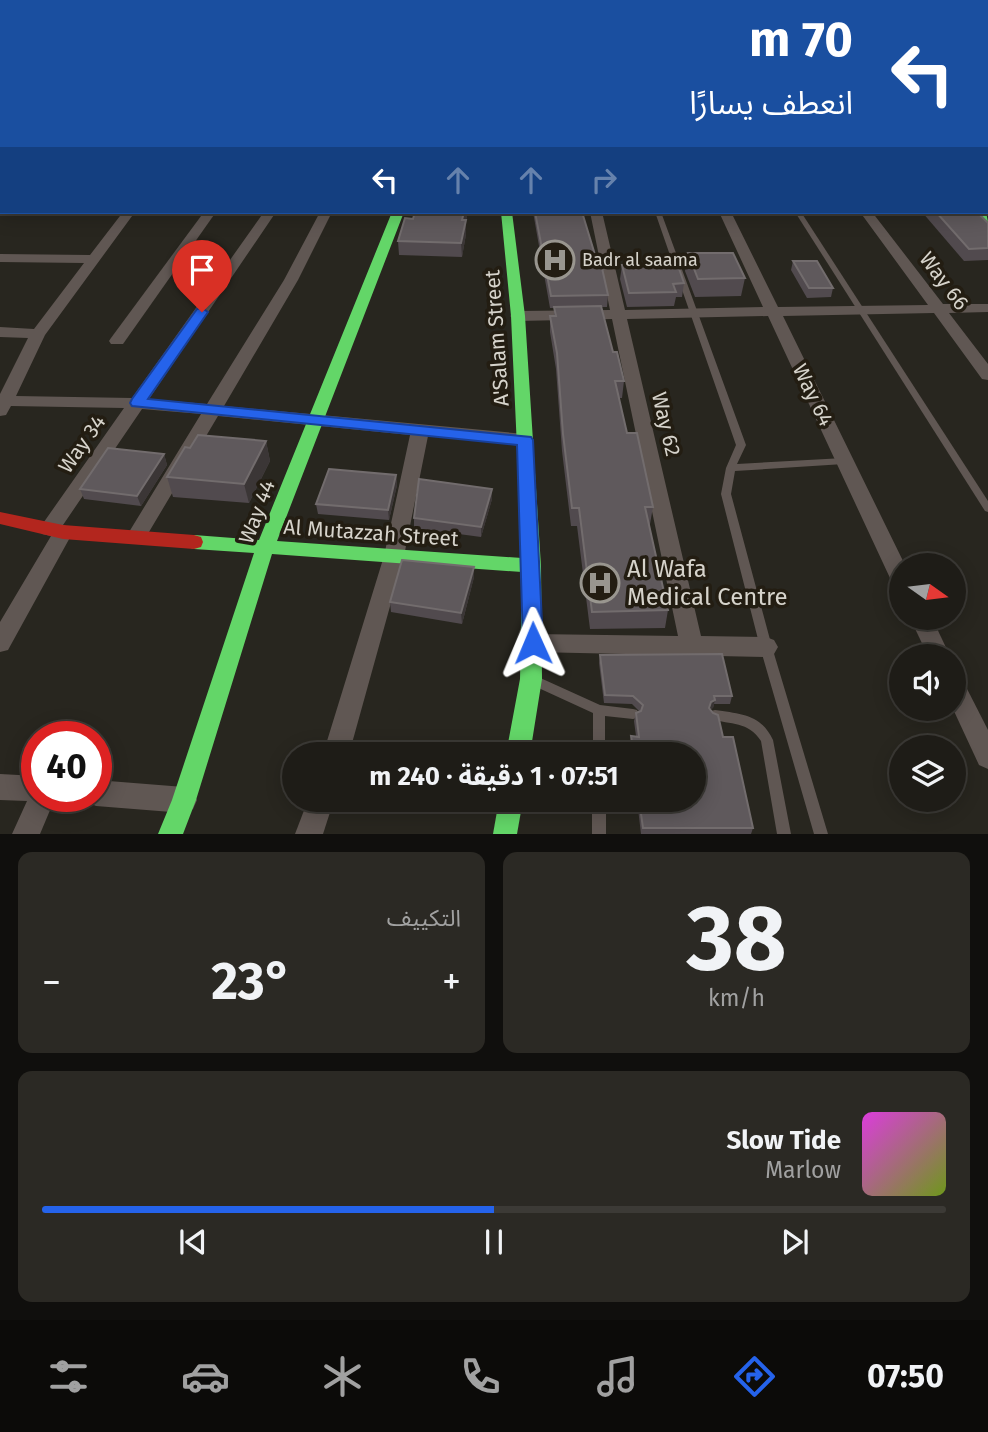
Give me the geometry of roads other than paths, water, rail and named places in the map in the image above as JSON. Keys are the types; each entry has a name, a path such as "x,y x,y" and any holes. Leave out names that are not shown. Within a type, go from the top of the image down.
{"street":[{"path":"127,214 38,334 3,406 137,403 525,440"},
{"path":"117,341 210,214"},
{"name":"Way 34","path":"0,643 56,530 137,403 269,214"},
{"path":"136,537 291,280 326,214"},
{"name":"Way 44","path":"170,834 184,800 265,547 397,214"},
{"name":"A'Salam Street","path":"507,214 518,316 532,566 531,679 521,742"},
{"name":"Way 62","path":"596,214 692,646"},
{"name":"Way 64","path":"726,214 889,553"},
{"name":"Way 66","path":"868,214 988,375"},
{"path":"0,258 93,259"},
{"path":"518,316 988,308"},
{"path":"0,332 38,334"},
{"path":"340,742 394,556 420,431"},
{"name":"Al Mutazzah Street","path":"0,518 56,530 532,566"},
{"path":"533,643 766,648"},
{"path":"966,711 988,757"},
{"path":"0,787 21,788"},
{"path":"112,794 184,800"},
{"path":"26,834 36,812"},
{"path":"309,834 317,812"},
{"path":"505,834 509,812"}],"lane":[{"path":"659,214 741,446 731,468 726,494 766,648 821,834"},
{"path":"799,214 988,509"},
{"path":"731,468 845,461"},
{"path":"531,679 599,710 633,715"},
{"path":"599,710 599,742"},
{"path":"715,715 751,721 763,729 784,834"},
{"path":"599,812 599,834"}],"place":[{"name":"Badr al saama","path":"555,260"},
{"name":"Al Wafa Medical Centre","path":"600,583"}]}
